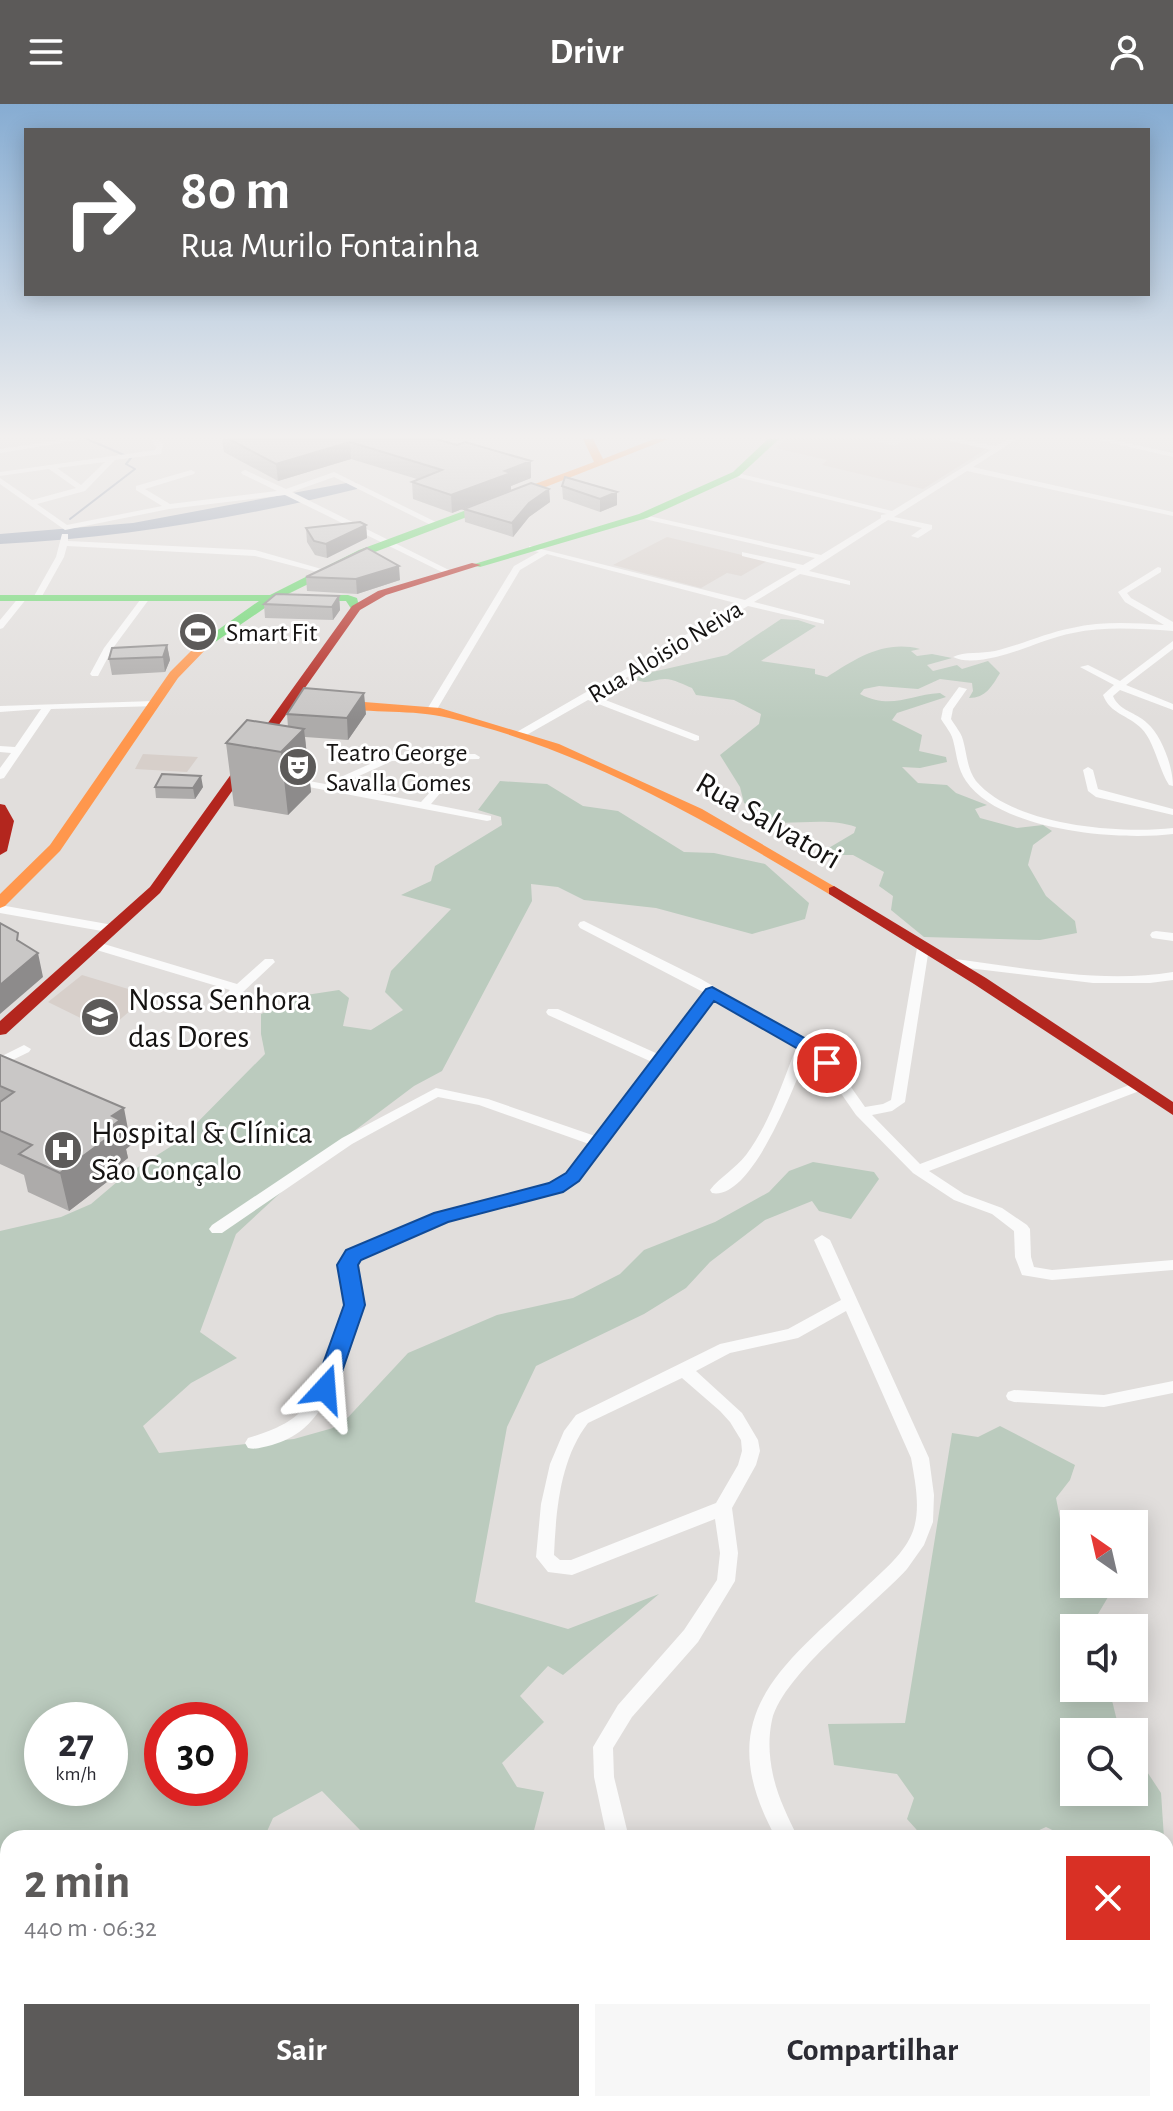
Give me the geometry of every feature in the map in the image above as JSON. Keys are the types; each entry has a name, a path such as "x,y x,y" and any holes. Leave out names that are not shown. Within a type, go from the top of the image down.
{"main road":[{"path":"0,906 55,848 154,704 197,651 267,599 321,570 416,533"},
{"path":"0,1030 155,890 243,771 287,701 356,608 382,593 449,572 538,551 593,533"},
{"path":"0,598 348,598 353,600 356,608"},
{"name":"Rua Salvatori","path":"287,701 431,711 467,718 587,760 662,792 758,845 947,962 1173,1110"},
{"path":"0,808 7,821 2,844"}],"street":[{"path":"62,533 255,553 321,570"},
{"path":"65,535 74,533"},
{"path":"366,533 449,572"},
{"path":"715,533 824,558"},
{"name":"Rua Aloisio Neiva","path":"519,735 805,571 862,533"},
{"path":"915,536 920,533"},
{"path":"0,626 30,598 60,557 65,535"},
{"path":"431,711 517,568 538,551 821,622"},
{"path":"745,554 847,583"},
{"path":"1158,570 1122,592 1128,600 1173,627"},
{"path":"95,674 109,648 146,598"},
{"path":"958,657 985,658 1082,629 1173,627"},
{"path":"1173,644 1108,695 1108,700 1148,729 1173,783"},
{"path":"1085,667 1120,686 1173,707"},
{"path":"962,689 948,709 946,719 955,733 965,774 990,800 1023,813 1105,834 1173,831"},
{"path":"588,697 695,738"},
{"path":"0,709 154,704"},
{"path":"0,776 48,706"},
{"path":"0,749 18,750"},
{"path":"327,787 390,758 475,757"},
{"path":"1088,770 1093,791 1100,795 1173,812"},
{"path":"276,778 487,818"},
{"path":"423,806 437,791"},
{"path":"0,906 113,929"},
{"path":"584,925 712,992 804,1045 827,1063 861,1112 918,1170 959,1197 1013,1220 1022,1229 1025,1267 1034,1273 1066,1274 1173,1265"},
{"path":"1156,935 1173,937"},
{"path":"94,945 239,989"},
{"path":"861,1112 887,1108 898,1102 923,948"},
{"path":"220,1006 269,962"},
{"path":"947,962 1110,979 1159,980 1173,976"},
{"path":"254,1443 280,1438 294,1430 325,1389 354,1305 347,1265 354,1255 441,1217 556,1187 572,1177 712,992"},
{"path":"553,1012 659,1060"},
{"path":"717,1190 734,1179 764,1141 804,1045"},
{"path":"0,1062 24,1049"},
{"path":"918,1170 1137,1087"},
{"path":"217,1229 347,1141 436,1092 494,1106 600,1143"},
{"path":"783,1830 769,1803 762,1777 761,1726 769,1703 792,1672 908,1556 923,1529 926,1493 920,1458 894,1394 822,1240"},
{"path":"723,1508 572,1568 555,1567 545,1557 552,1499 566,1440 582,1419 726,1348 792,1334 849,1302"},
{"path":"616,1830 604,1777 603,1747 625,1711 691,1636 726,1581 729,1553 723,1508 751,1452 748,1436 733,1414 684,1370"},
{"path":"1014,1396 1104,1401 1173,1387"}],"shaded area":[{"path":"667,537 767,561 741,576 727,573 701,588 613,565"},
{"path":"143,754 198,757 187,772 135,769"},
{"name":"Nossa Senhora das Dores","path":"82,975 148,995 107,1031 48,1002"}],"green space":[{"path":"781,619 816,626 761,661 815,669 815,674 827,677 871,652 907,647 920,649 911,651 917,656 932,654 952,658 927,665 933,671 957,665 962,669 988,661 1000,673 988,690 980,696 969,698 973,691 972,683 940,679 918,689 879,686 864,689 860,694 882,701 940,693 946,697 897,713 892,720 922,735 919,751 946,757 947,762 920,768 902,767 918,783 947,785 956,793 987,805 975,809 980,818 1017,828 1043,825 1052,831 1033,845 1028,865 1046,896 1075,921 1077,933 1040,940 924,937 891,910 893,896 879,886 884,872 853,855 837,855 827,849 854,833 856,827 834,822 767,822 759,810 744,803 740,787 720,755 759,724 761,714 734,700 696,695 692,688 672,680 637,680 639,675 727,655"},
{"path":"500,781 547,784 583,806 618,811 684,852 714,853 765,864 809,903 805,919 752,934 656,908 584,900 558,887 531,884 532,901 442,1071 414,1086 317,1159 236,1234 200,1332 237,1358 191,1383 143,1426 159,1453 294,1439 340,1426 408,1353 497,1315 573,1298 620,1274 644,1250 715,1222 769,1192 789,1171 813,1162 874,1172 879,1179 851,1219 819,1211 812,1201 765,1220 710,1262 686,1288 644,1314 536,1366 507,1427 475,1602 568,1629 659,1594 563,1675 548,1666 520,1696 544,1722 502,1763 517,1787 544,1792 534,1830 360,1830 322,1791 273,1818 268,1830 0,1830 0,1231 61,1217 91,1204 124,1176 178,1142 265,1054 261,1014 306,995 339,990 349,998 343,1026 371,1030 403,1010 385,992 391,971 451,909 401,895 431,881 435,866 502,825 501,817 478,810"},
{"path":"1000,1426 1075,1465 1070,1480 1056,1498 1060,1519 1060,1598 1107,1598 1098,1614 1060,1614 1060,1702 1113,1702 1116,1718 1060,1718 1060,1806 1148,1806 1148,1773 1161,1793 1163,1830 1052,1830 1046,1827 1039,1830 917,1830 907,1819 914,1798 897,1774 834,1765 828,1724 905,1723 952,1433 978,1437"}],"building":[{"path":"309,533 350,533 326,544 314,541"},
{"path":"367,548 399,566 356,579 306,577"},
{"path":"276,594 339,596 332,607 264,604"},
{"path":"167,645 163,657 109,659 112,648"},
{"path":"304,688 364,693 347,718 287,714"},
{"path":"247,720 304,729 281,752 226,743"},
{"path":"162,774 201,776 193,788 155,787"},
{"path":"0,923 18,933 17,940 38,953 0,985"},
{"path":"0,1055 124,1108 112,1116 120,1120 106,1131 113,1134 60,1173 19,1154 32,1145 0,1131 0,1102 14,1092 0,1086"}],"waterway":[{"path":"0,539 92,533"}],"traffic: fast":[{"path":"202,647 279,594 320,572 413,533"},
{"path":"476,565 586,533"},
{"path":"0,598 348,598 353,600 356,608"}],"traffic: slow":[{"path":"0,903 55,848 174,675 202,647"},
{"path":"339,704 440,712 554,747 697,812 834,891"}],"traffic: jam":[{"path":"0,1030 155,890 356,608 382,593 476,565"},
{"path":"0,808 7,821 0,851"},
{"path":"834,891 980,981 1173,1110"}],"place":[{"name":"Smart Fit","path":"198,632"},
{"name":"Teatro George Savalla Gomes","path":"298,767"},
{"name":"Nossa Senhora das Dores","path":"100,1017"},
{"name":"Hospital & Clínica São Gonçalo","path":"63,1150"}],"route":[{"path":"325,1389 354,1305 347,1265 354,1255 364,1248 441,1217 556,1187 572,1177 712,992 804,1045 827,1063"}]}
